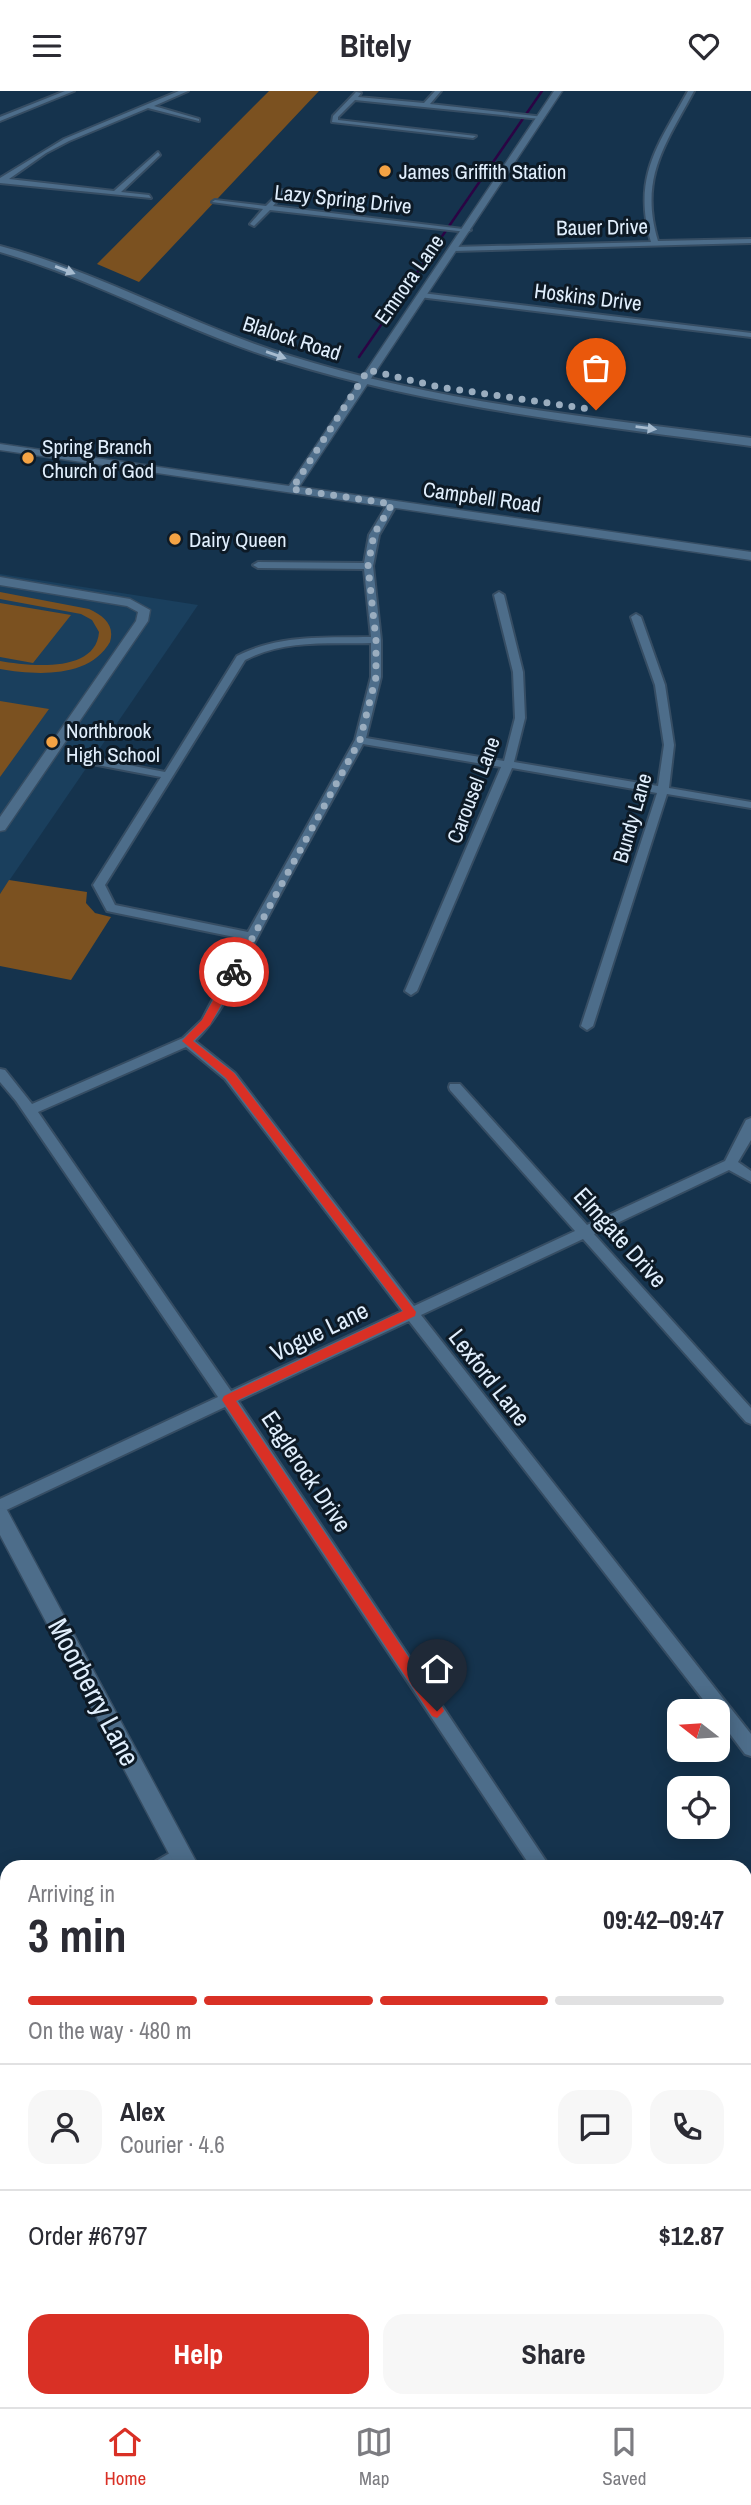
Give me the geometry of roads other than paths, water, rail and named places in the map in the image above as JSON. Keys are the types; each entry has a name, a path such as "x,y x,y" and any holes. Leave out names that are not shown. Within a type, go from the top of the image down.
{"main road":[{"name":"Blalock Road","path":"0,239 91,268 228,326 365,376"},
{"name":"Blalock Road","path":"0,249 83,277 282,358 504,409 751,431"},
{"name":"Blalock Road","path":"592,415 751,442"}],"street":[{"path":"0,119 71,91"},
{"path":"1,181 48,149 185,91"},
{"path":"359,91 335,117 335,122 473,137"},
{"path":"426,106 438,91"},
{"name":"Emnora Lane","path":"292,489 365,376 454,249 463,229 558,91"},
{"path":"655,244 647,211 648,184 654,163 691,91"},
{"path":"353,98 539,117"},
{"path":"148,106 197,120"},
{"path":"116,193 158,154"},
{"path":"1,181 149,197"},
{"path":"254,224 282,192"},
{"name":"Lazy Spring Drive","path":"215,202 463,229"},
{"name":"Bauer Drive","path":"454,249 751,241"},
{"name":"Hoskins Drive","path":"422,295 751,335"},
{"name":"Campbell Road","path":"0,446 751,556"},
{"path":"29,1111 187,1041 206,1023 360,740 376,677 376,640 368,566 374,534 392,504"},
{"path":"258,565 368,566"},
{"path":"0,581 130,603 144,610 142,621 0,827"},
{"name":"Carousel Lane","path":"411,991 508,764 520,718 518,672 499,595"},
{"name":"Bundy Lane","path":"587,1026 663,790 669,745 660,685 636,617"},
{"path":"251,937 111,908 99,885 165,775 241,658 257,648 275,643 376,640"},
{"path":"360,740 751,805"},
{"path":"92,761 165,775"},
{"name":"Lexford Lane","path":"187,1041 230,1076 751,1748"},
{"name":"Eaglerock Drive","path":"0,1073 228,1400 536,1860"},
{"name":"Elmgate Drive","path":"456,1087 751,1417"},
{"path":"751,1123 730,1164 751,1177"},
{"name":"Vogue Lane","path":"0,1506 730,1164"},
{"name":"Moorberry Lane","path":"0,1516 184,1860"}],"waterway":[{"path":"359,357 542,91"}],"place":[{"name":"James Griffith Station","path":"385,171"},
{"name":"Spring Branch Church of God","path":"28,458"},
{"name":"Dairy Queen","path":"175,539"},
{"name":"Northbrook High School","path":"52,742"}]}
